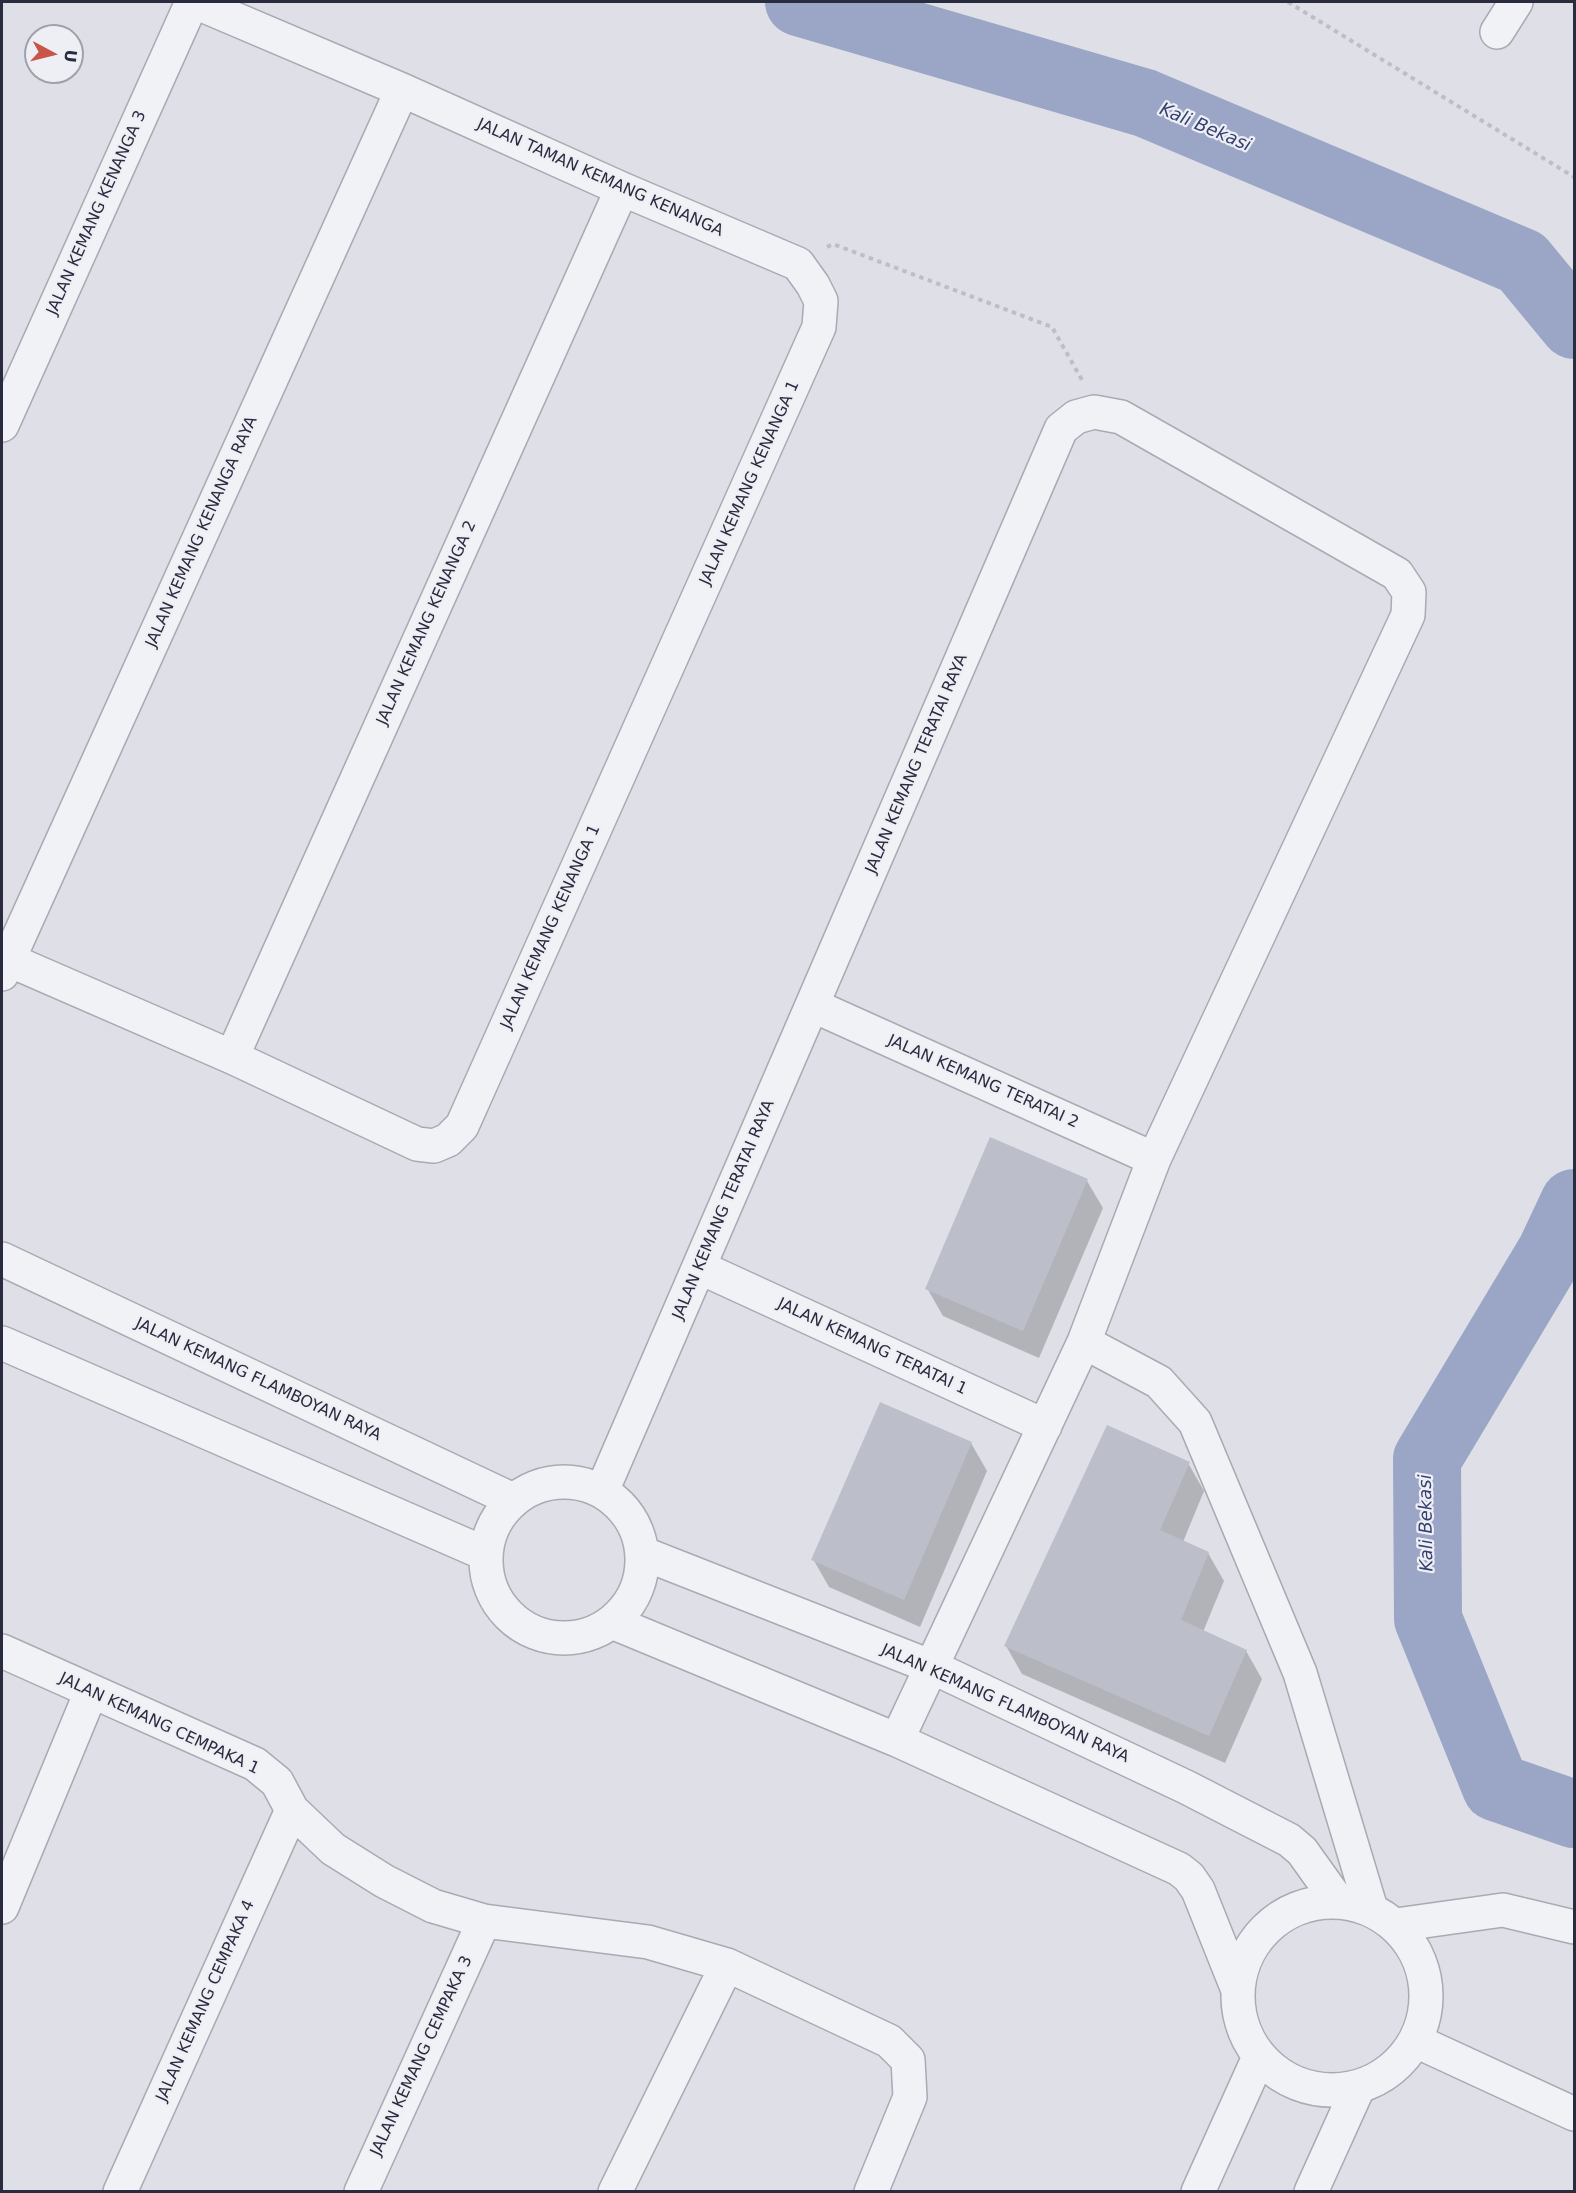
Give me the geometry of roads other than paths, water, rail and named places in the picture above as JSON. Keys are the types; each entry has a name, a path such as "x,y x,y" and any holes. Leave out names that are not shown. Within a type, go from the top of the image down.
{"street":[{"name":"JALAN TAMAN KEMANG KENANGA","path":"194,2 402,90 622,189 798,264"},
{"name":"JALAN KEMANG KENANGA 3","path":"2,425 194,2"},
{"path":"1497,32 1516,2"},
{"name":"JALAN KEMANG KENANGA RAYA","path":"4,963 402,90"},
{"name":"JALAN KEMANG KENANGA 2","path":"231,1057 622,189"},
{"name":"JALAN KEMANG KENANGA 1","path":"4,963 231,1057 417,1144 434,1146 448,1140 462,1126 819,327 821,301 798,264"},
{"name":"JALAN KEMANG TERATAI RAYA","path":"602,1491 1061,429 1076,417 1095,411 1120,417 1397,574 1409,592 1408,615 1154,1159"},
{"name":"JALAN KEMANG TERATAI 2","path":"812,1005 1154,1159"},
{"path":"897,1740 1084,1342 1154,1159"},
{"name":"JALAN KEMANG FLAMBOYAN RAYA","path":"2,1259 513,1500"},
{"name":"JALAN KEMANG TERATAI 1","path":"699,1267 1045,1426"},
{"path":"612,1622 897,1740 1179,1869 1189,1877 1198,1890 1238,1990 1242,2026 1259,2057 1287,2080 1322,2092 1358,2088 1392,2070 1416,2041 1426,2011 1426,1980 1416,1950 1383,1917 1300,1673 1195,1422 1159,1382 1084,1342"},
{"path":"2,1343 486,1554"},
{"path":"557,1482 580,1483 602,1491 622,1506 636,1528 642,1553 640,1579 630,1602 612,1622 586,1635 556,1638 527,1630 504,1611 489,1585 486,1554 490,1534 500,1515 513,1500 534,1488 557,1482"},
{"name":"JALAN KEMANG FLAMBOYAN RAYA","path":"642,1553 932,1667 1186,1787 1289,1840 1302,1851 1337,1900"},
{"name":"JALAN KEMANG CEMPAKA 1","path":"2,1651 255,1764 277,1782 292,1810 333,1848 384,1881 433,1906 484,1921 648,1942 727,1965 890,2041 908,2060 910,2097 871,2192"},
{"path":"2,1907 91,1692"},
{"name":"JALAN KEMANG CEMPAKA 4","path":"120,2192 292,1810"},
{"path":"1238,1990 1247,1954 1269,1925 1300,1906 1337,1900 1383,1917 1503,1910 1575,1927"},
{"name":"JALAN KEMANG CEMPAKA 3","path":"361,2192 484,1921"},
{"path":"615,2192 727,1965"},
{"path":"1416,2041 1575,2114"},
{"path":"1198,2192 1259,2057"},
{"path":"1311,2192 1358,2088"}],"waterway":[{"name":"Kali Bekasi","path":"799,2 1145,103 1522,262 1574,325"},
{"name":"Kali Bekasi","path":"1574,1203 1551,1252 1427,1459 1428,1619 1496,1787 1574,1814"}]}
